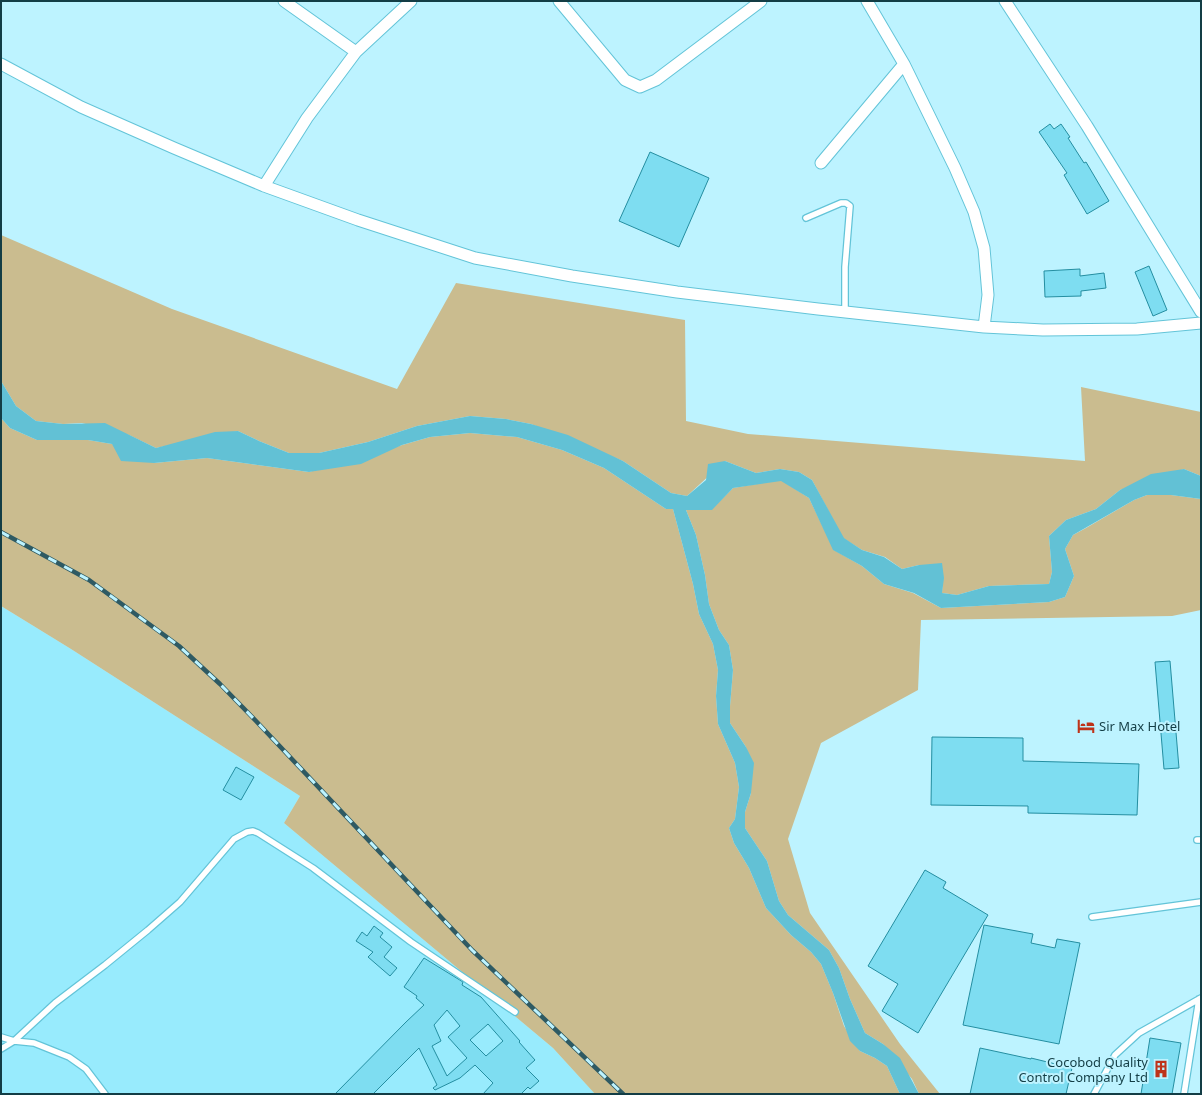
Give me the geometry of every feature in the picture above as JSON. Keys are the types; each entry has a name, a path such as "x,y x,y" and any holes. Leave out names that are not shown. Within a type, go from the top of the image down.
{"street":[{"path":"284,1 356,52"},
{"path":"264,186 307,118 356,52 412,1"},
{"path":"559,1 625,80 640,87 656,80 762,1"},
{"path":"867,1 904,64 955,168 974,212 984,248 988,295 984,327"},
{"path":"1005,1 1088,126 1201,312"},
{"path":"1,64 81,107 264,186 358,220 475,258 572,276 677,292 984,327 1043,330 1122,329 1201,323"},
{"path":"821,163 904,64"}],"lane":[{"path":"806,218 841,203 846,203 850,206 845,267 845,312"},
{"path":"1,1050 14,1041 55,1003 105,965 180,902 234,839 247,832 253,831 313,868 411,942 515,1012"},
{"path":"1092,917 1201,902"},
{"path":"1094,1094 1115,1055 1139,1033 1200,998"},
{"path":"1184,1094 1200,998"},
{"path":"1,1037 14,1041 34,1043 69,1057 86,1069 105,1094"}],"shaded area":[{"path":"1,235 172,309 397,389 456,283 685,320 686,421 748,434 1085,461 1081,387 1201,412 1201,476 1184,469 1120,490 1096,509 1066,520 1049,536 1052,572 1049,584 989,586 957,595 942,593 943,578 919,565 902,569 885,557 862,550 843,538 812,480 799,472 780,469 756,473 725,461 687,496 671,493 623,461 531,424 506,419 470,416 417,426 368,442 319,453 289,453 238,431 156,448 129,435 82,423 63,424 36,421 16,406 1,381"},
{"path":"1,381 16,406 36,421 63,424 105,423 156,448 215,432 238,431 289,453 319,453 368,442 417,426 470,416 506,419 531,424 568,435 623,461 671,493 687,496 706,480 708,464 725,461 756,473 780,469 799,472 812,480 844,538 862,550 884,557 902,569 919,565 942,563 944,578 942,593 957,595 989,586 1049,584 1052,572 1049,536 1066,520 1096,509 1120,490 1151,474 1184,469 1201,476 1201,499 1171,495 1147,495 1134,500 1073,535 1065,549 1074,576 1065,597 1049,602 941,608 914,593 884,584 862,566 833,550 809,498 781,481 733,488 712,510 686,510 696,535 705,575 709,604 719,630 729,645 733,670 730,723 746,747 754,763 751,793 745,812 745,828 767,861 779,901 788,915 829,950 839,968 850,999 865,1033 883,1044 900,1058 919,1094 900,1094 887,1066 860,1051 850,1041 821,964 811,952 791,935 766,908 749,868 734,843 729,828 735,819 739,787 735,763 718,724 716,696 718,670 713,644 699,614 693,584 673,509 666,509 604,468 562,450 517,437 470,433 430,437 402,445 361,464 309,472 207,458 154,463 121,461 112,444 88,440 37,440 10,428 1,418"},
{"path":"1,418 10,428 37,440 88,440 112,444 154,463 207,458 309,472 430,437 470,433 517,437 562,450 604,468 666,509 673,509 693,584 699,614 713,644 718,670 716,696 718,724 735,763 739,787 735,819 729,828 734,843 749,868 766,908 791,935 811,952 821,964 844,1026 860,1051 887,1066 900,1094 595,1094 553,1048 284,823 300,796 71,649 1,606"},
{"path":"781,480 809,498 834,550 862,566 884,584 913,593 941,608 1049,602 1065,597 1074,576 1065,549 1073,535 1134,500 1147,495 1171,495 1201,499 1201,610 1172,616 921,620 918,690 821,743 788,839 810,913 900,1044 940,1094 919,1094 912,1079 883,1044 865,1033 850,999 839,968 829,950 788,915 779,901 767,861 745,828 745,812 751,793 746,747 730,723 733,670 729,645 719,630 709,604 705,575 696,535 686,510 711,510 733,488"},
{"path":"1,606 71,649 300,796 284,823 553,1048 595,1094 1,1094"}],"building":[{"path":"1050,124 1054,129 1061,124 1070,137 1068,138 1084,163 1086,162 1109,201 1087,214 1064,175 1067,173 1039,132"},
{"path":"650,152 709,178 679,247 619,221"},
{"path":"1149,266 1167,310 1153,316 1135,272"},
{"path":"1080,269 1080,276 1104,273 1106,288 1081,291 1081,296 1045,297 1044,271"},
{"path":"1170,661 1179,768 1164,769 1155,662"},
{"path":"932,737 1023,738 1023,761 1139,764 1137,815 1028,813 1028,806 931,805"},
{"path":"236,767 254,777 241,800 223,790"},
{"path":"925,870 946,882 943,888 988,915 918,1033 882,1011 898,984 868,966"},
{"path":"984,925 1033,934 1031,943 1055,948 1057,939 1080,943 1059,1044 963,1025"},
{"path":"374,926 383,933 380,937 392,947 384,957 397,968 390,976 368,957 373,952 356,941 362,932 367,936"},
{"path":"424,958 463,982 462,985 481,997 535,1060 526,1068 539,1081 530,1089 528,1087 521,1094 483,1094 493,1083 475,1065 460,1078 435,1090 433,1088 437,1085 419,1048 373,1094 335,1094 424,1005 416,998 417,996 404,987","holes":["447,1010 460,1026 448,1037 467,1058 447,1076 432,1046 441,1041 434,1025","488,1024 503,1041 486,1056 470,1040"]},
{"name":"Cocobod Quality Control Company Ltd","path":"1150,1038 1181,1043 1172,1094 1141,1094"},
{"path":"980,1048 1072,1068 1066,1094 970,1094"}],"railway":[{"path":"1,532 89,580 179,646 220,684 256,721 472,950 623,1094"}],"place":[{"name":"Sir Max Hotel","path":"1086,726"},
{"name":"Cocobod Quality Control Company Ltd","path":"1161,1069"}]}
